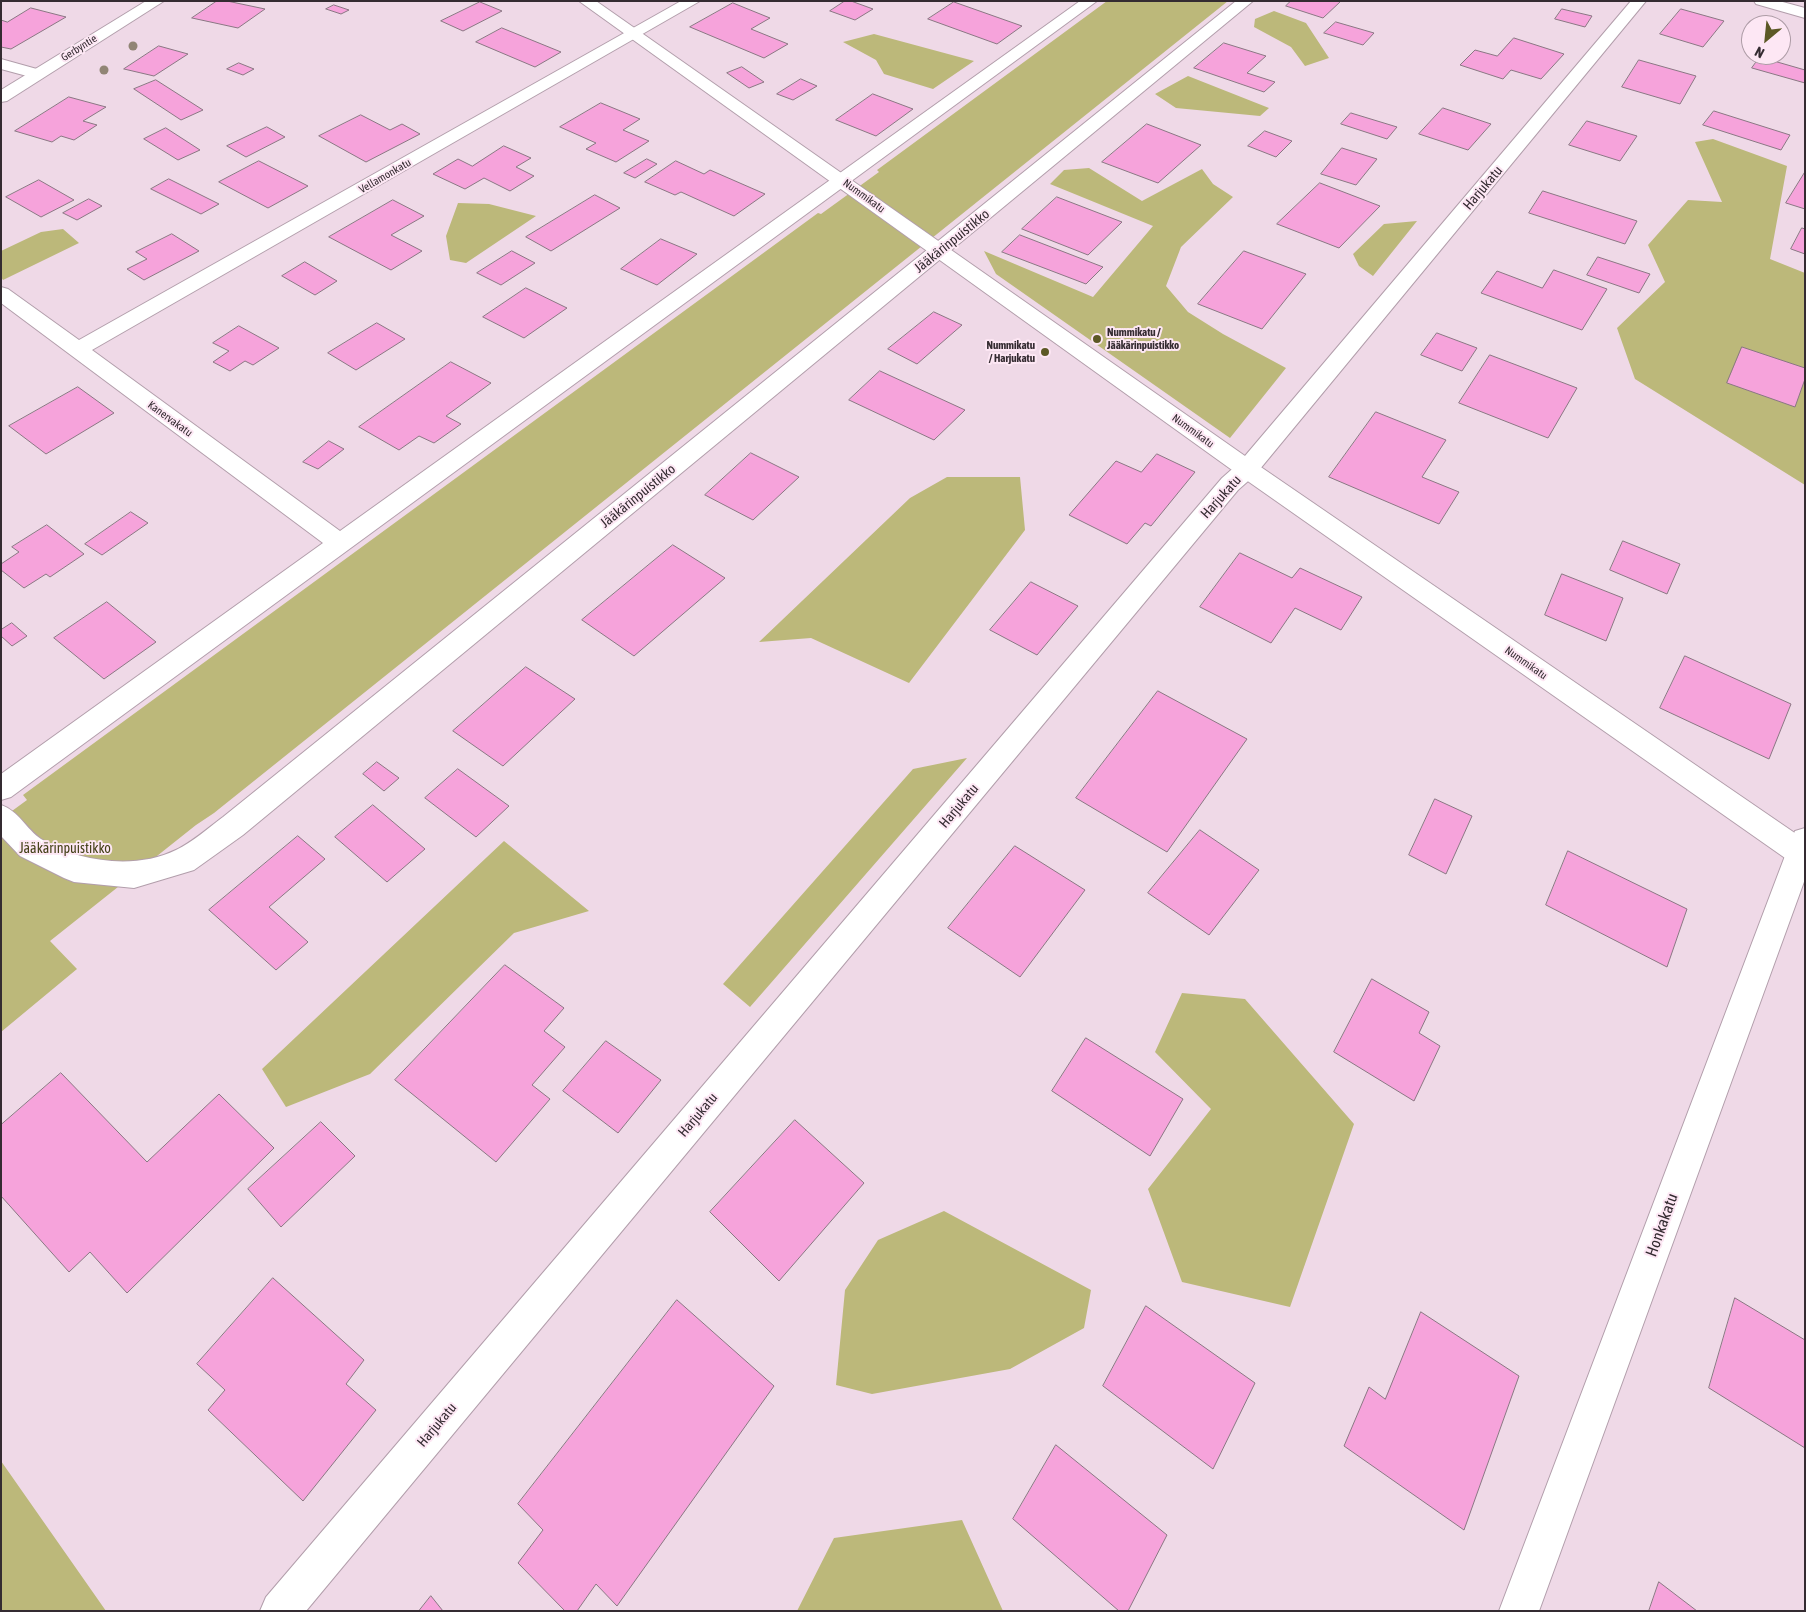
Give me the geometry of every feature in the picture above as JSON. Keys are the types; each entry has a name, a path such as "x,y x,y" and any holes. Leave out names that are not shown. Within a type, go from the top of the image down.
{"street":[{"name":"Gerbyntie","path":"1,97 157,1"},
{"name":"Nummikatu","path":"586,1 842,180 1247,469 1803,850"},
{"name":"Vellamonkatu","path":"77,350 693,1"},
{"path":"1,789 1090,1"},
{"name":"Jääkärinpuistikko","path":"1,817 30,847 74,869 134,875 184,861 233,826 1246,1"},
{"name":"Harjukatu","path":"280,1611 1230,484 1247,469 1639,1"},
{"path":"1762,1 1805,13"},
{"path":"1,64 38,74"},
{"name":"Kanervakatu","path":"1,294 340,544"},
{"name":"Honkakatu","path":"1519,1611 1803,850"}],"green space":[{"name":"Jääkärinpuistikko","path":"1107,1 1228,1 214,813 196,825 50,941 77,969 1,1032 1,819 27,800 23,795 818,213 821,214 879,172 877,170"},
{"path":"1274,11 1306,23 1329,58 1305,66 1291,47 1254,27 1255,19"},
{"path":"874,34 974,61 933,89 884,74 876,60 843,42"},
{"path":"1188,76 1269,108 1260,116 1176,108 1155,94"},
{"path":"1713,139 1787,166 1770,259 1805,273 1805,485 1635,379 1617,328 1665,282 1648,245 1688,200 1722,202 1695,142"},
{"path":"1089,168 1142,201 1202,169 1213,184 1233,197 1181,247 1166,286 1188,312 1223,334 1286,368 1230,438 996,274 984,251 1093,297 1153,226 1050,184 1064,170"},
{"path":"458,203 489,204 536,216 466,263 450,260 446,236"},
{"path":"1417,221 1373,276 1359,266 1353,254 1384,224"},
{"path":"63,229 79,243 3,280 1,277 1,251 41,232"},
{"path":"947,477 1020,477 1025,530 909,683 811,638 759,642 910,498"},
{"path":"967,758 750,1007 723,984 913,769"},
{"path":"504,841 589,911 514,933 370,1074 286,1107 262,1069"},
{"path":"1182,993 1245,999 1354,1124 1290,1307 1182,1282 1148,1189 1211,1109 1155,1052"},
{"path":"944,1211 1091,1290 1084,1328 1010,1369 872,1394 836,1385 845,1290 878,1240"},
{"path":"1,1461 106,1611 1,1611"},
{"path":"962,1520 1003,1611 797,1611 834,1538"}],"building":[{"path":"217,1 227,1 265,9 238,28 192,18"},
{"path":"845,1 851,1 873,9 855,20 830,11"},
{"path":"1291,1 1341,1 1323,18 1286,6"},
{"path":"480,2 502,11 463,31 441,21"},
{"path":"954,2 1022,26 997,44 928,19"},
{"path":"733,3 770,18 751,29 788,44 764,58 690,27"},
{"path":"334,5 349,10 341,14 326,9"},
{"path":"31,8 66,17 11,49 1,47 1,20 7,22"},
{"path":"1562,9 1592,16 1585,27 1555,19"},
{"path":"1681,9 1724,21 1703,47 1660,34"},
{"path":"1336,22 1374,33 1363,45 1324,33"},
{"path":"502,28 561,52 535,67 476,42"},
{"path":"1514,38 1564,54 1541,79 1511,70 1503,79 1460,65 1475,50 1497,56"},
{"path":"1224,43 1266,56 1247,73 1275,82 1264,92 1194,68"},
{"path":"159,46 188,54 154,76 124,69"},
{"path":"1639,60 1696,76 1680,104 1622,87"},
{"path":"239,63 254,69 243,75 227,69"},
{"path":"1754,65 1788,65 1805,70 1805,83 1752,68"},
{"path":"742,67 764,82 749,88 727,73"},
{"path":"801,79 817,86 793,100 777,94"},
{"path":"156,80 203,110 181,120 134,89"},
{"path":"873,94 913,109 876,136 836,120"},
{"path":"69,97 106,107 83,121 97,125 74,140 61,136 52,142 15,131"},
{"path":"601,103 640,119 623,130 649,141 616,162 586,149 596,143 560,127"},
{"path":"1443,108 1491,124 1468,150 1419,134"},
{"path":"1714,111 1790,135 1781,150 1703,125"},
{"path":"1351,113 1397,127 1387,139 1341,124"},
{"path":"361,115 390,130 402,124 420,134 366,162 319,136"},
{"path":"1587,121 1637,136 1620,161 1569,145"},
{"path":"1147,124 1201,145 1158,183 1102,162"},
{"path":"267,127 285,137 246,157 227,146"},
{"path":"166,128 200,150 178,160 144,139"},
{"path":"1265,131 1292,141 1276,157 1248,146"},
{"path":"504,146 531,158 516,167 534,176 510,191 484,178 465,189 433,174 458,159 472,166"},
{"path":"1342,148 1377,159 1356,185 1321,174"},
{"path":"647,159 657,164 635,178 624,173"},
{"path":"259,161 308,186 268,208 219,182"},
{"path":"676,161 704,174 710,170 765,194 734,216 681,192 675,195 645,182"},
{"path":"1805,172 1805,209 1786,203"},
{"path":"169,179 219,204 201,214 151,189"},
{"path":"39,180 74,200 41,217 6,197"},
{"path":"1320,183 1380,206 1339,248 1277,224"},
{"path":"1543,191 1637,221 1625,244 1529,213"},
{"path":"595,195 620,208 551,251 526,237"},
{"path":"1057,197 1122,222 1088,255 1022,229"},
{"path":"89,199 102,206 77,220 63,213"},
{"path":"393,200 424,216 391,235 422,251 391,270 329,237"},
{"path":"1802,228 1805,229 1805,254 1791,249"},
{"path":"172,234 199,251 144,280 127,269 147,259 136,252"},
{"path":"1020,235 1103,267 1086,284 1002,252"},
{"path":"661,239 697,254 657,285 621,269"},
{"path":"512,251 535,263 501,285 477,273"},
{"path":"1244,251 1306,274 1262,329 1198,304"},
{"path":"1598,257 1650,274 1639,293 1587,275"},
{"path":"305,262 337,281 315,295 282,276"},
{"path":"1554,270 1607,289 1582,330 1481,293 1497,271 1542,288"},
{"path":"526,288 567,308 524,338 483,317"},
{"path":"934,312 962,325 917,364 888,349"},
{"path":"377,323 405,339 356,370 328,353"},
{"path":"239,326 279,348 253,365 245,361 230,371 213,362 229,351 213,343"},
{"path":"1437,333 1477,348 1462,371 1421,355"},
{"path":"1742,347 1805,368 1805,379 1795,407 1727,383"},
{"path":"1490,355 1577,388 1548,438 1459,403"},
{"path":"451,362 491,383 446,416 461,424 434,443 419,436 399,450 359,427"},
{"path":"880,371 965,410 934,440 849,400"},
{"path":"78,387 114,413 46,454 9,426"},
{"path":"1376,412 1446,440 1422,477 1459,492 1439,524 1329,477"},
{"path":"329,441 344,449 318,469 303,462"},
{"path":"751,453 799,477 753,520 705,495"},
{"path":"1157,454 1195,472 1151,526 1145,523 1127,544 1069,515 1116,461 1141,472"},
{"path":"131,512 148,523 102,555 85,544"},
{"path":"47,525 84,554 50,577 46,574 24,588 1,570 1,564 19,552 12,547"},
{"path":"1623,541 1680,564 1667,594 1610,570"},
{"path":"673,545 725,578 634,656 582,620"},
{"path":"1240,553 1292,578 1300,568 1362,597 1341,630 1295,608 1271,643 1200,607"},
{"path":"1562,574 1623,598 1606,641 1545,615"},
{"path":"1031,582 1078,606 1037,655 990,630"},
{"path":"107,602 156,642 104,679 54,638"},
{"path":"12,623 27,636 12,646 1,636 1,630"},
{"path":"1685,656 1791,704 1769,759 1660,708"},
{"path":"526,667 575,699 503,766 453,731"},
{"path":"1158,691 1247,739 1167,852 1076,798"},
{"path":"377,762 399,778 384,791 363,774"},
{"path":"458,769 509,806 476,837 425,798"},
{"path":"1435,799 1472,816 1446,874 1409,855"},
{"path":"373,805 425,849 387,882 335,837"},
{"path":"1200,830 1259,870 1209,935 1148,893"},
{"path":"298,836 325,859 269,907 308,942 276,970 209,910"},
{"path":"1015,846 1085,890 1020,977 948,928"},
{"path":"1568,851 1687,909 1667,967 1546,905"},
{"path":"505,965 564,1008 544,1031 565,1047 532,1085 550,1099 496,1162 395,1080"},
{"path":"1372,979 1429,1012 1419,1033 1440,1046 1414,1101 1334,1052"},
{"path":"1086,1038 1183,1099 1150,1156 1052,1091"},
{"path":"606,1041 661,1080 618,1133 563,1091"},
{"path":"61,1073 147,1162 219,1094 274,1148 127,1293 90,1252 69,1272 1,1196 1,1125"},
{"path":"795,1120 864,1183 779,1281 710,1212"},
{"path":"321,1122 355,1156 281,1227 248,1189"},
{"path":"273,1278 364,1360 346,1384 376,1410 303,1501 208,1410 225,1390 197,1364"},
{"path":"1735,1298 1805,1340 1805,1448 1709,1388"},
{"path":"677,1300 774,1386 617,1606 596,1584 577,1611 565,1611 518,1563 543,1530 518,1504"},
{"path":"1146,1306 1255,1383 1213,1469 1103,1386"},
{"path":"1421,1312 1519,1376 1464,1530 1344,1446 1369,1387 1385,1399"},
{"path":"1056,1445 1167,1535 1128,1611 1119,1611 1013,1519"},
{"path":"1659,1582 1697,1611 1649,1611"},
{"path":"431,1596 443,1611 419,1611"}],"place":[{"name":"Nummikatu / Jääkärinpuistikko","path":"1097,339"},
{"name":"Nummikatu / Harjukatu","path":"1045,352"}]}
